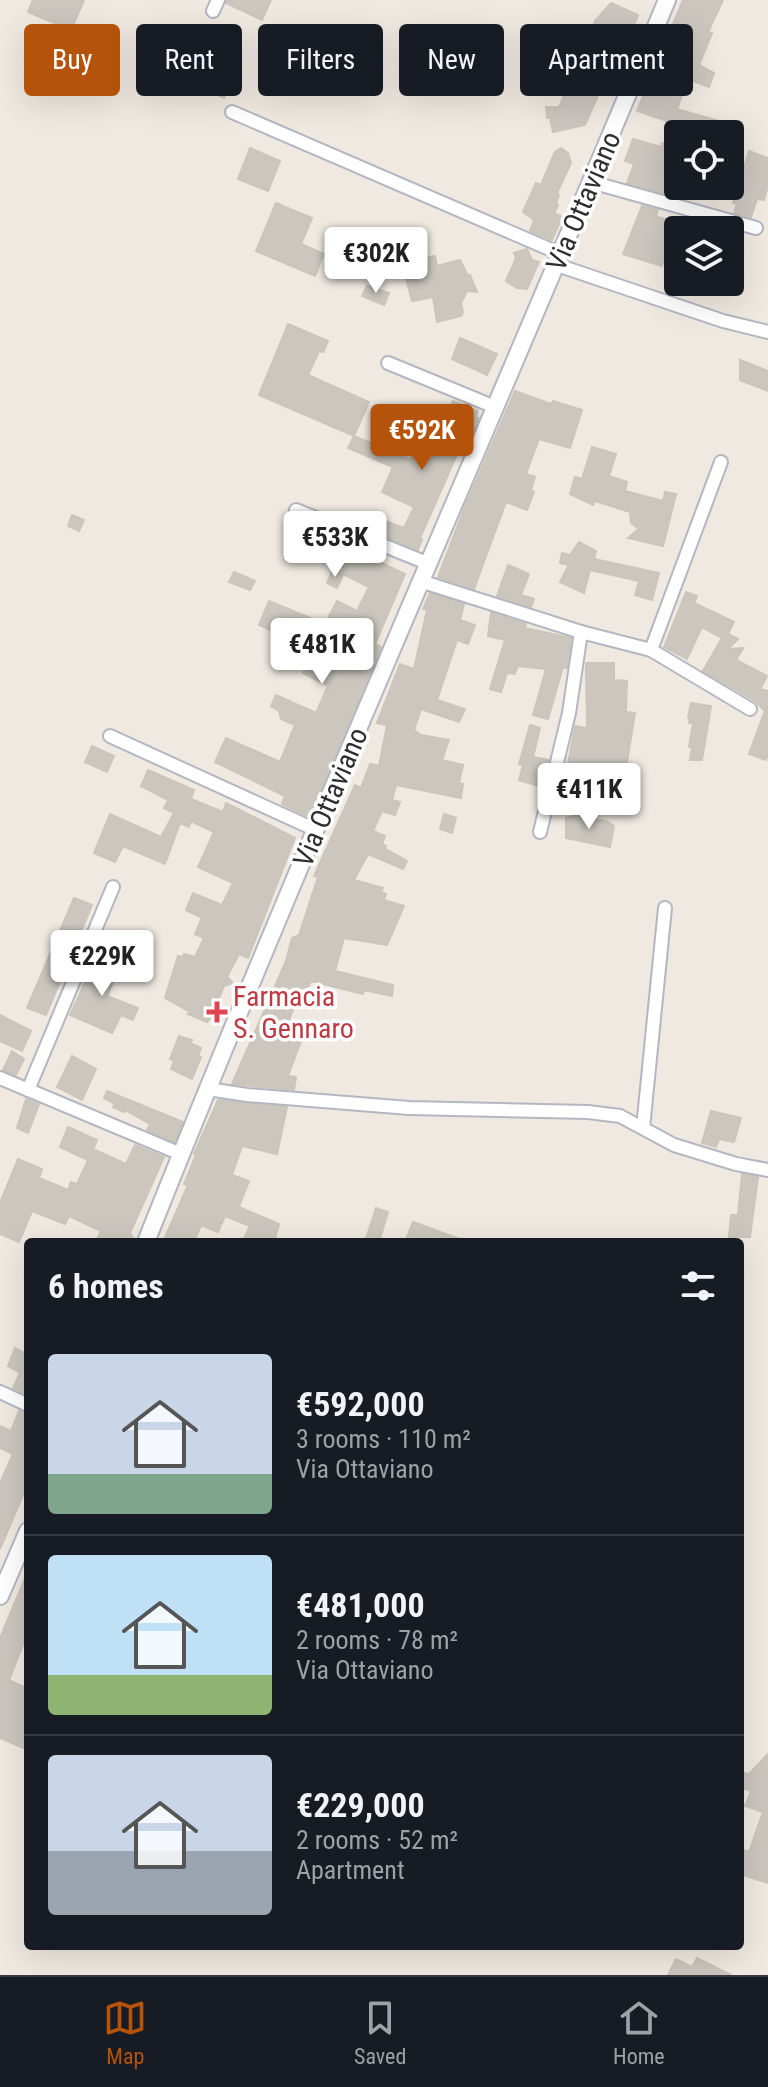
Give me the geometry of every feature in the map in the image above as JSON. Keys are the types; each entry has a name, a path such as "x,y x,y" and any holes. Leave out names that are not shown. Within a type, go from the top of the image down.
{"main road":[{"name":"Via Ottaviano","path":"148,1238 427,563 667,0"},
{"path":"0,1596 24,1541"}],"street":[{"path":"232,112 559,259 723,321 768,332"},
{"path":"591,182 756,228"},
{"path":"388,363 495,407"},
{"path":"651,650 721,462"},
{"path":"296,510 427,563"},
{"path":"420,581 581,632 651,650 750,709"},
{"path":"540,832 569,713 581,632"},
{"path":"110,736 316,830"},
{"path":"28,1090 113,887"},
{"path":"643,1128 665,908"},
{"path":"0,1078 181,1154"},
{"path":"208,1089 409,1108 588,1112 620,1116 674,1145 736,1164 768,1170"},
{"path":"0,1392 24,1403"}],"building":[{"path":"33,0 84,0 74,24 57,24 28,12"},
{"path":"227,0 271,0 262,20 226,3"},
{"path":"683,0 723,0 708,32 712,33 699,65 714,73 709,87 693,81 693,24 673,24"},
{"path":"611,3 638,15 634,24 594,24"},
{"path":"564,96 598,96 585,125 553,132 546,107 559,107"},
{"path":"643,96 682,96 677,109 715,120 664,120 637,111"},
{"path":"633,139 661,147 662,143 664,193 627,183 634,164 625,161"},
{"path":"250,148 280,161 268,191 238,179"},
{"path":"561,148 568,153 571,163 557,193 558,205 554,213 562,217 552,240 530,231 534,220 523,212 536,183 541,185 555,152"},
{"path":"749,151 768,158 768,185 764,200 757,199 751,217 734,213 737,204 733,203 734,200 744,200 744,167"},
{"path":"276,203 312,218 301,244 324,254 315,276 256,251"},
{"path":"642,206 658,210 656,216 664,219 662,266 623,254"},
{"path":"527,249 532,260 539,262 527,289 517,288 506,281 516,258 514,253"},
{"path":"435,256 437,266 460,260 477,292 467,291 461,303 461,316 437,322 433,297 412,301 405,274 422,270 420,260"},
{"path":"367,286 389,293 384,305 362,296"},
{"path":"288,324 328,341 323,352 319,351 308,375 369,402 354,436 259,395"},
{"path":"460,338 497,354 487,375 452,359"},
{"path":"740,360 768,371 768,391 740,380"},
{"path":"515,391 551,404 553,401 582,410 570,448 539,439 526,474 535,477 531,490 534,492 527,510 506,502 474,589 438,577"},
{"path":"453,401 478,411 476,417 479,418 467,445 462,443 420,538 418,550 377,533 383,520 404,528 414,507 382,492 393,467 348,448 354,436 411,460 413,454 426,460 447,406 450,407"},
{"path":"592,447 616,454 609,476 627,482 625,491 663,501 665,492 676,494 663,546 628,538 639,529 631,523 630,512 595,501 593,505 570,494 575,477 582,479"},
{"path":"72,515 84,520 79,531 68,526"},
{"path":"579,542 596,551 594,559 659,573 652,600 635,595 639,581 590,570 584,593 560,582 569,565 560,563 562,553 570,555"},
{"path":"350,548 405,574 375,644 381,647 309,817 282,804 285,796 215,762 226,738 280,762 295,725 281,719 279,711 271,706 276,695 316,713 328,686 303,673 319,637 292,626 286,637 259,625 269,601 325,624 337,601 357,611 369,587 337,571"},
{"path":"508,565 529,574 521,595 534,599 531,607 497,596"},
{"path":"333,570 343,575 337,588 327,583"},
{"path":"234,572 255,581 250,590 229,582"},
{"path":"686,592 697,596 694,603 734,622 728,634 738,639 728,649 743,648 736,660 767,676 760,689 768,691 766,760 749,754 765,711 755,701 703,671 722,638 702,627 687,659 664,647"},
{"path":"430,593 464,604 460,620 475,625 468,644 457,640 437,700 465,709 459,722 421,709 414,730 421,735 449,740 442,760 463,765 459,783 463,784 461,798 396,785 392,800 400,802 395,815 382,811 373,831 385,836 382,844 386,846 385,849 407,861 403,869 368,854 354,880 383,888 381,892 386,894 384,900 404,906 387,945 344,938 335,971 393,985 392,996 364,990 363,994 311,981 308,988 301,988 286,1029 304,1033 288,1076 296,1077 294,1090 232,1084 286,961 292,938 299,935 318,877 314,876 355,785 361,788 370,764 379,766 387,725 377,723 400,664 414,669 427,610 423,609"},
{"path":"491,613 526,624 525,628 571,638 567,668 563,667 548,719 533,715 546,669 518,666 515,674 507,673 501,692 490,689 505,640 488,636"},
{"path":"586,663 614,663 614,680 627,681 626,712 635,713 625,775 613,772 611,784 563,775 575,726 587,728"},
{"path":"691,703 711,706 702,760 690,760 693,723 689,723 688,718"},
{"path":"530,725 540,728 533,757 548,760 542,787 519,780 523,765 519,764"},
{"path":"92,746 114,756 107,772 85,762"},
{"path":"148,770 194,790 191,799 223,812 226,803 295,838 248,958 239,954 227,977 233,983 224,986 216,1005 218,1008 207,1022 188,1014 190,1012 165,998 178,956 195,957 204,938 195,934 202,918 186,910 193,893 222,905 233,883 198,867 214,832 191,821 189,827 180,823 165,864 123,846 115,862 94,853 110,814 161,837 174,813 164,808 168,800 141,786"},
{"path":"444,814 456,818 452,833 440,829"},
{"path":"578,814 614,826 610,847 566,838 566,818"},
{"path":"74,898 92,905 46,1015 27,1008"},
{"path":"98,954 121,964 107,996 138,1008 133,1020 121,1015 112,1033 70,1015"},
{"path":"0,1015 31,1031 22,1051 0,1041"},
{"path":"179,1036 192,1040 190,1043 201,1048 198,1056 201,1057 192,1079 171,1069 174,1061 170,1059"},
{"path":"12,1051 24,1059 16,1075 3,1070"},
{"path":"72,1056 96,1069 82,1100 57,1087"},
{"path":"107,1091 183,1122 175,1142 147,1130 150,1124 113,1107 115,1104 104,1098"},
{"path":"26,1099 39,1104 28,1133 17,1128"},
{"path":"218,1100 287,1107 277,1154 242,1146 232,1175 249,1181 239,1207 279,1224 275,1238 244,1238 250,1226 225,1216 218,1232 201,1225 196,1238 165,1238 188,1185 184,1184"},
{"path":"711,1111 741,1118 734,1142 719,1139 716,1147 702,1143"},
{"path":"68,1127 97,1140 93,1149 126,1164 135,1145 164,1157 130,1233 133,1238 98,1238 101,1231 69,1216 65,1224 32,1211 19,1242 0,1234 0,1203 18,1159 42,1169 39,1178 68,1190 71,1182 77,1184 88,1160 60,1147"},
{"path":"742,1174 758,1177 750,1237 729,1237 731,1215 738,1215"},
{"path":"376,1208 388,1212 380,1238 366,1238"},
{"path":"413,1222 457,1238 407,1238"},
{"path":"15,1348 24,1353 24,1393 13,1388 20,1373 8,1366"},
{"path":"19,1411 24,1413 24,1492 0,1549 0,1483 13,1454 0,1448 0,1426 11,1431"},
{"path":"24,1581 24,1642 9,1680 24,1687 24,1748 0,1738 0,1638"},
{"path":"768,1754 768,1883 744,1875 744,1850 749,1852 763,1812 745,1806 751,1791 744,1788 744,1773 749,1774"},
{"path":"697,1958 731,1975 668,1975 676,1959 692,1967"}],"place":[{"name":"Farmacia S. Gennaro","path":"217,1012"}]}
